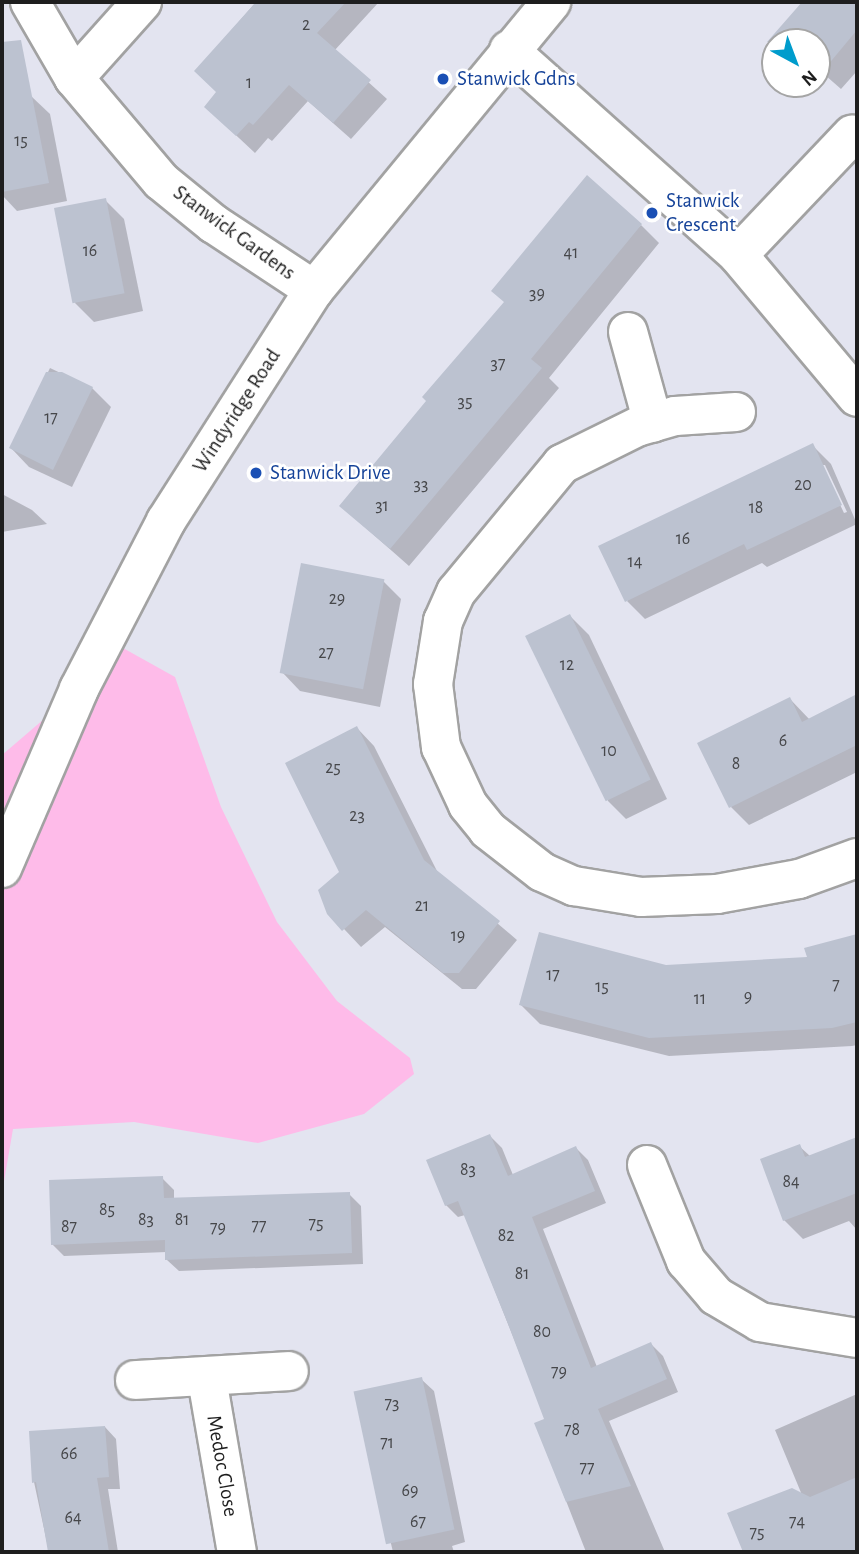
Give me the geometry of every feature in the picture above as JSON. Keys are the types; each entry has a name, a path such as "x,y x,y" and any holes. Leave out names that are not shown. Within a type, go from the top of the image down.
{"street":[{"name":"Stanwick Gardens","path":"30,2 74,78 161,181 214,224 314,290"},
{"path":"74,78 142,2"},
{"name":"Windyridge Road","path":"2,868 79,689 166,521 314,290 551,2"},
{"path":"509,50 738,255 857,397"},
{"path":"738,255 852,135"},
{"path":"628,332 653,423"},
{"path":"736,412 653,423 598,443 562,464 456,592 441,632 433,684 439,737 453,777 475,813 513,853 552,877 607,894 679,896 759,888 857,858"},
{"path":"648,1165 680,1207 686,1261 736,1310 786,1330 857,1338"},
{"path":"135,1380 206,1380 289,1371"},
{"name":"Medoc Close","path":"206,1380 237,1552"}],"shaded area":[{"path":"105,638 175,677 221,807 277,922 337,1001 410,1058 414,1074 364,1114 258,1143 134,1122 13,1129 2,1193 2,755 79,689"}],"building":[{"path":"256,2 346,2 317,33 371,80 333,123 289,85 253,125 249,122 236,136 204,107 216,92 194,71"},
{"path":"802,2 857,2 857,30 831,61 831,28 779,28"},
{"path":"21,40 49,183 2,192 2,42"},
{"path":"587,175 642,224 531,359 542,368 390,549 339,506 426,401 422,397 504,302 491,291"},
{"path":"106,198 125,293 72,303 54,208"},
{"path":"46,372 62,372 93,387 53,470 9,448"},
{"path":"813,443 842,505 747,550 744,544 625,602 598,546"},
{"path":"301,563 384,579 363,689 280,673"},
{"path":"570,614 651,779 606,801 525,636"},
{"path":"857,694 857,745 729,808 697,743 790,697 802,722"},
{"path":"357,726 424,860 500,921 459,973 443,973 366,910 342,931 327,914 318,890 339,872 285,763"},
{"path":"539,932 666,965 807,957 804,948 857,934 857,1022 832,1028 649,1038 519,1005"},
{"path":"490,1134 508,1176 576,1146 595,1191 532,1217 591,1368 651,1342 667,1379 598,1409 631,1486 566,1502 534,1423 544,1419 458,1201 445,1206 426,1160"},
{"path":"857,1137 857,1193 783,1221 760,1159 800,1144 805,1157"},
{"path":"163,1176 164,1198 350,1192 352,1253 165,1260 165,1240 51,1245 49,1180"},
{"path":"422,1377 454,1530 386,1544 354,1392"},
{"path":"105,1426 109,1477 97,1478 109,1552 48,1552 36,1482 32,1483 29,1431"},
{"path":"857,1477 857,1552 743,1552 727,1513 792,1488 810,1497"}],"place":[{"name":"Stanwick Gdns","path":"443,79"},
{"name":"Stanwick Crescent","path":"652,213"},
{"name":"Stanwick Drive","path":"256,473"}]}
